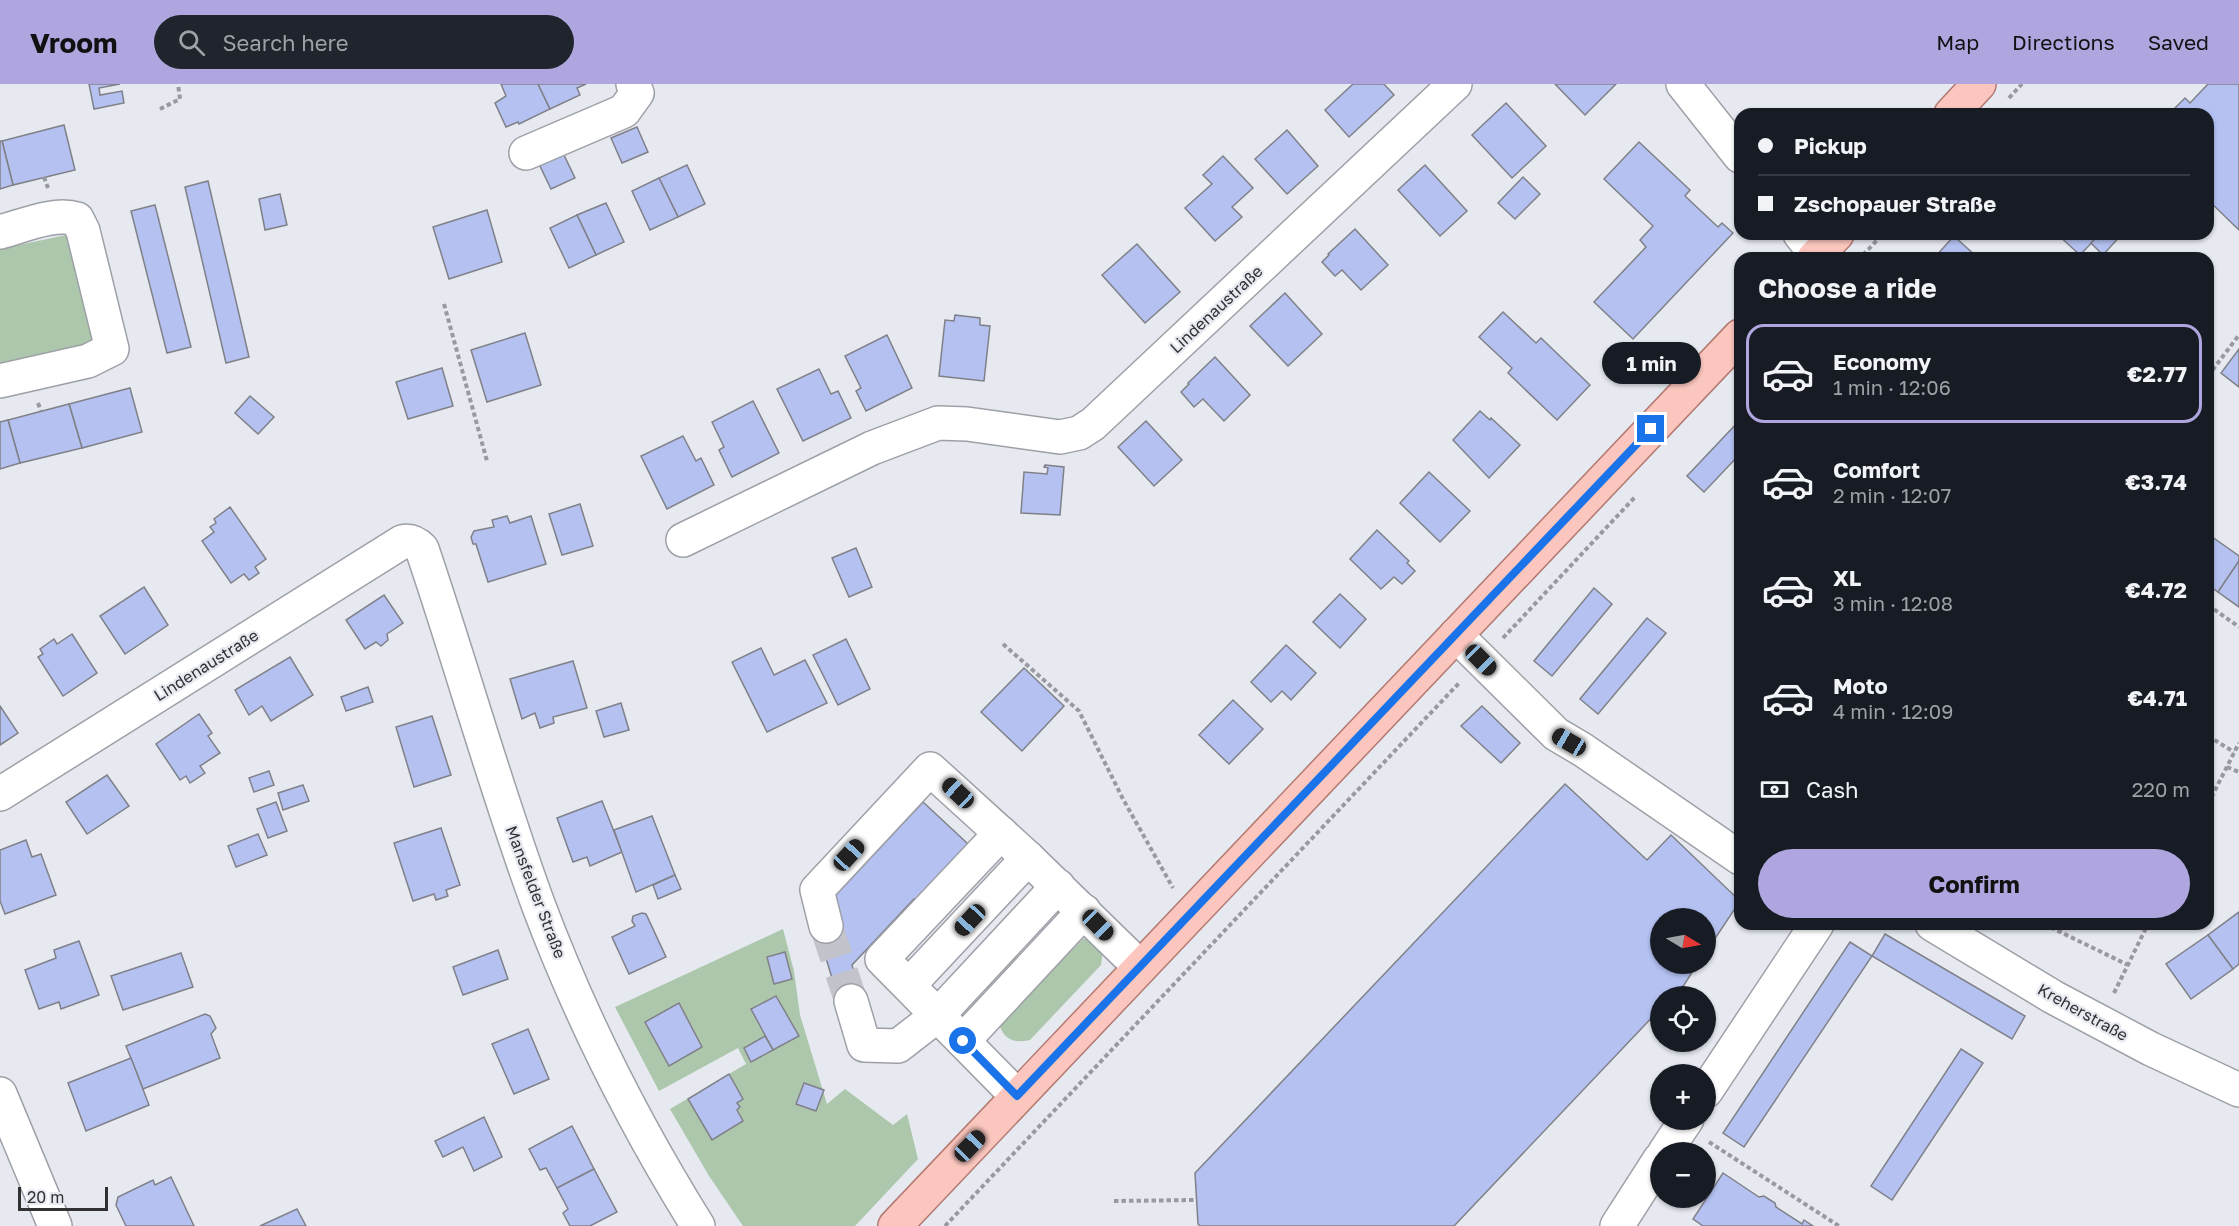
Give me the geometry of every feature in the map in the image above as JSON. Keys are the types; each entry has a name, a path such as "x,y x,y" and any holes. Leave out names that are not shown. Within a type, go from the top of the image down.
{"main road":[{"path":"1957,108 1979,84"},
{"path":"895,1226 1734,342"}],"street":[{"path":"526,153 624,111 637,93 633,84"},
{"name":"Lindenaustraße","path":"682,540 872,448 938,423 967,424 1060,437 1079,434 1093,424 1455,84"},
{"path":"1683,84 1734,148"},
{"path":"0,232 67,216 77,219 83,231 112,349 88,361 0,381"},
{"name":"Lindenaustraße","path":"0,794 402,542 413,542"},
{"name":"Mansfelder Straße","path":"413,542 422,549 499,791 541,911 593,1032 652,1147 698,1226"},
{"path":"1456,635 1556,734 1583,750 1734,854"},
{"path":"826,926 817,890 930,769 1058,886 1140,967"},
{"path":"1001,833 882,959 1017,1096"},
{"path":"909,985 1028,858"},
{"path":"851,1001 864,1045 898,1046 938,1015 1058,886"},
{"path":"963,1041 1084,911"},
{"path":"1716,1076 1813,930"},
{"name":"Kreherstraße","path":"1942,930 2053,997 2151,1049 2239,1090"},
{"path":"0,1095 55,1226"},
{"path":"1617,1226 1650,1175"}],"path":[{"path":"160,108 180,99 178,84"},
{"path":"1866,252 1877,240"},
{"path":"444,304 487,461"},
{"path":"2214,368 2239,335"},
{"path":"945,1226 1643,488"},
{"path":"2214,609 2239,627"},
{"path":"1002,644 1079,711 1123,799 1173,888"},
{"path":"2214,740 2234,752"},
{"path":"2214,792 2239,743"},
{"path":"2227,767 2239,772"},
{"path":"2056,930 2128,965 2145,930"},
{"path":"1697,1130 1839,1226"},
{"path":"1114,1201 1196,1200"}],"green space":[{"path":"66,235 94,343 0,365 0,249"},
{"path":"783,929 794,971 800,1015 827,1104 845,1089 893,1125 907,1114 918,1159 855,1226 743,1226 709,1176 670,1109 746,1064 738,1048 659,1091 615,1007"},
{"path":"1091,938 1103,949 1101,965 1030,1040 1015,1041 1008,1038 1000,1027 1005,1016 1083,939"}],"building":[{"path":"89,84 120,84 99,88 100,95 122,91 124,103 94,109"},
{"path":"501,84 538,84 550,109 519,124 518,122 506,127 495,103 506,96"},
{"path":"538,84 586,84 577,88 580,95 550,109"},
{"path":"1353,84 1384,84 1394,95 1349,137 1325,110"},
{"path":"1555,84 1616,84 1585,115"},
{"path":"2208,84 2239,84 2239,230 2214,206 2214,108 2175,108 2185,98 2190,103"},
{"path":"1506,103 1546,146 1512,178 1472,135"},
{"path":"64,125 75,170 13,185 2,141"},
{"path":"637,127 648,152 622,163 611,138"},
{"path":"1287,130 1318,166 1287,194 1255,159"},
{"path":"0,141 2,141 13,185 0,189"},
{"path":"1639,142 1690,190 1685,196 1718,227 1722,223 1733,233 1633,339 1594,302 1646,247 1640,240 1653,226 1604,179"},
{"path":"563,153 575,178 551,189 539,164"},
{"path":"1223,156 1253,188 1232,207 1242,217 1215,241 1185,208 1212,184 1203,175"},
{"path":"687,165 705,204 678,217 659,178"},
{"path":"1425,165 1467,211 1440,236 1398,190"},
{"path":"1523,177 1540,194 1515,219 1498,203"},
{"path":"659,178 678,217 650,230 632,191"},
{"path":"208,181 249,357 226,363 185,187"},
{"path":"280,194 287,225 265,230 259,199"},
{"path":"606,203 624,242 596,255 577,215"},
{"path":"155,205 191,347 167,353 131,211"},
{"path":"487,210 502,262 449,279 433,227"},
{"path":"577,215 596,255 569,268 550,228"},
{"path":"1355,229 1388,265 1361,290 1342,270 1335,276 1322,262"},
{"path":"1950,240 1958,240 1971,252 1939,252"},
{"path":"2064,240 2094,240 2083,252 2077,252"},
{"path":"2094,240 2117,240 2106,252 2100,252 2091,243"},
{"path":"1137,244 1180,292 1145,323 1102,275"},
{"path":"1285,293 1322,334 1288,366 1250,326"},
{"path":"1503,312 1536,343 1541,338 1590,385 1557,420 1508,373 1512,368 1479,337"},
{"path":"955,315 980,318 980,325 990,326 984,381 939,376 945,320 954,321"},
{"path":"525,333 541,385 487,402 471,350"},
{"path":"887,335 912,388 866,411 856,391 861,388 845,356"},
{"path":"2239,349 2239,387 2221,373"},
{"path":"1215,357 1250,395 1224,421 1203,399 1194,407 1181,392"},
{"path":"442,368 453,406 408,419 396,382"},
{"path":"819,369 831,394 838,391 851,418 803,441 777,389"},
{"path":"130,388 142,432 82,448 69,404"},
{"path":"250,396 274,417 258,434 235,413"},
{"path":"753,401 779,453 732,477 719,450 724,447 712,422"},
{"path":"69,404 82,448 20,463 8,420"},
{"path":"1480,411 1520,445 1489,478 1453,440"},
{"path":"8,420 20,463 0,469 0,422"},
{"path":"1146,421 1182,460 1154,486 1118,447"},
{"path":"1734,426 1734,460 1704,492 1687,476"},
{"path":"683,436 696,461 701,458 714,485 667,509 641,456"},
{"path":"1045,465 1064,467 1060,515 1021,513 1024,472 1047,474 1048,468 1044,467"},
{"path":"1429,472 1470,511 1440,542 1400,503"},
{"path":"580,504 593,546 562,555 549,514"},
{"path":"230,507 266,559 255,567 259,573 249,580 244,574 231,583 202,541 214,532 210,527 216,523 214,519"},
{"path":"507,516 510,523 531,516 546,564 488,582 476,544 473,544 471,537 474,531 494,527 492,520"},
{"path":"1377,530 1409,561 1407,563 1415,571 1402,584 1394,577 1381,589 1350,559"},
{"path":"2214,538 2239,556 2239,561 2218,592 2214,589"},
{"path":"856,548 872,587 849,597 832,558"},
{"path":"2239,561 2239,607 2218,592"},
{"path":"144,587 168,625 125,654 100,616"},
{"path":"1594,588 1612,604 1552,676 1534,661"},
{"path":"1340,594 1366,619 1340,648 1313,622"},
{"path":"384,595 403,623 387,634 388,640 381,646 376,642 365,649 346,620"},
{"path":"1647,618 1666,633 1598,714 1580,699"},
{"path":"72,634 97,673 63,696 38,657 43,654 40,649 54,639 57,644"},
{"path":"846,639 870,689 838,705 813,655"},
{"path":"1286,645 1316,673 1291,700 1282,691 1271,702 1251,682"},
{"path":"761,648 774,675 805,660 827,703 767,732 732,662"},
{"path":"290,657 313,695 271,721 262,706 249,715 235,690"},
{"path":"573,661 587,708 553,717 554,723 540,728 535,713 522,719 510,679"},
{"path":"1024,668 1064,706 1022,751 981,712"},
{"path":"368,687 373,702 346,711 341,697"},
{"path":"1233,700 1263,729 1229,764 1199,735"},
{"path":"621,703 629,730 604,737 596,711"},
{"path":"0,706 18,733 0,745"},
{"path":"1482,706 1520,743 1501,763 1461,726"},
{"path":"199,714 212,733 208,736 220,753 200,766 205,773 190,783 186,776 180,780 156,744"},
{"path":"432,716 451,775 414,787 396,727"},
{"path":"269,771 274,785 254,792 249,778"},
{"path":"107,775 129,806 87,834 66,802"},
{"path":"1565,784 1647,860 1671,835 1734,895 1734,910 1716,937 1716,908 1650,908 1650,974 1691,974 1683,986 1650,986 1650,1020 1454,1226 1200,1226 1198,1224 1195,1173"},
{"path":"303,785 309,801 283,810 278,793"},
{"path":"602,801 622,852 590,866 587,857 573,862 557,818"},
{"path":"276,802 287,831 268,838 257,809"},
{"path":"923,802 967,843 967,849 919,901 914,899 852,965 862,998 840,1004 817,929 831,900"},
{"path":"652,816 675,875 636,892 614,830"},
{"path":"441,828 460,885 446,890 448,896 436,900 434,894 413,901 394,843"},
{"path":"258,834 267,855 236,867 228,846"},
{"path":"26,840 32,857 41,854 56,895 5,914 0,901 0,850"},
{"path":"675,875 681,889 658,899 653,885"},
{"path":"2239,912 2239,964 2233,969 2208,935"},
{"path":"646,914 666,957 629,974 612,937 635,926 632,921 633,916"},
{"path":"1885,934 2025,1016 2012,1039 1872,956"},
{"path":"2208,935 2233,969 2191,999 2166,964"},
{"path":"79,941 99,995 61,1009 59,1002 39,1009 25,970 56,958 54,950"},
{"path":"1850,942 1872,956 1744,1147 1723,1133"},
{"path":"498,950 508,979 463,995 453,967"},
{"path":"785,952 792,979 774,984 767,957"},
{"path":"181,953 193,987 123,1010 111,976"},
{"path":"776,996 799,1036 773,1050 751,1009"},
{"path":"679,1003 702,1047 669,1066 645,1022"},
{"path":"205,1014 210,1016 216,1028 211,1034 220,1058 143,1089 126,1046"},
{"path":"528,1029 549,1079 514,1094 492,1044"},
{"path":"765,1036 773,1050 751,1062 744,1048"},
{"path":"1961,1049 1983,1063 1892,1200 1871,1186"},
{"path":"131,1058 149,1105 86,1131 68,1083"},
{"path":"729,1074 743,1099 737,1103 740,1107 737,1110 743,1121 712,1140 688,1099"},
{"path":"804,1083 824,1090 816,1111 796,1104"},
{"path":"484,1117 502,1157 474,1171 463,1147 443,1157 435,1141"},
{"path":"572,1126 594,1169 557,1188 546,1168 540,1170 529,1149"},
{"path":"594,1169 617,1212 590,1226 570,1226 563,1213 568,1209 557,1188"},
{"path":"1723,1173 1759,1197 1764,1196 1775,1203 1776,1207 1802,1224 1804,1220 1813,1226 1703,1226 1693,1219 1700,1208 1716,1208 1716,1184"},
{"path":"171,1177 194,1226 126,1226 116,1205 118,1197 153,1180 155,1185"},
{"path":"297,1209 306,1226 260,1226"}],"tunnel":[{"path":"826,926 851,1001"}],"route":[{"path":"963,1041 1017,1096 1651,429"}]}
